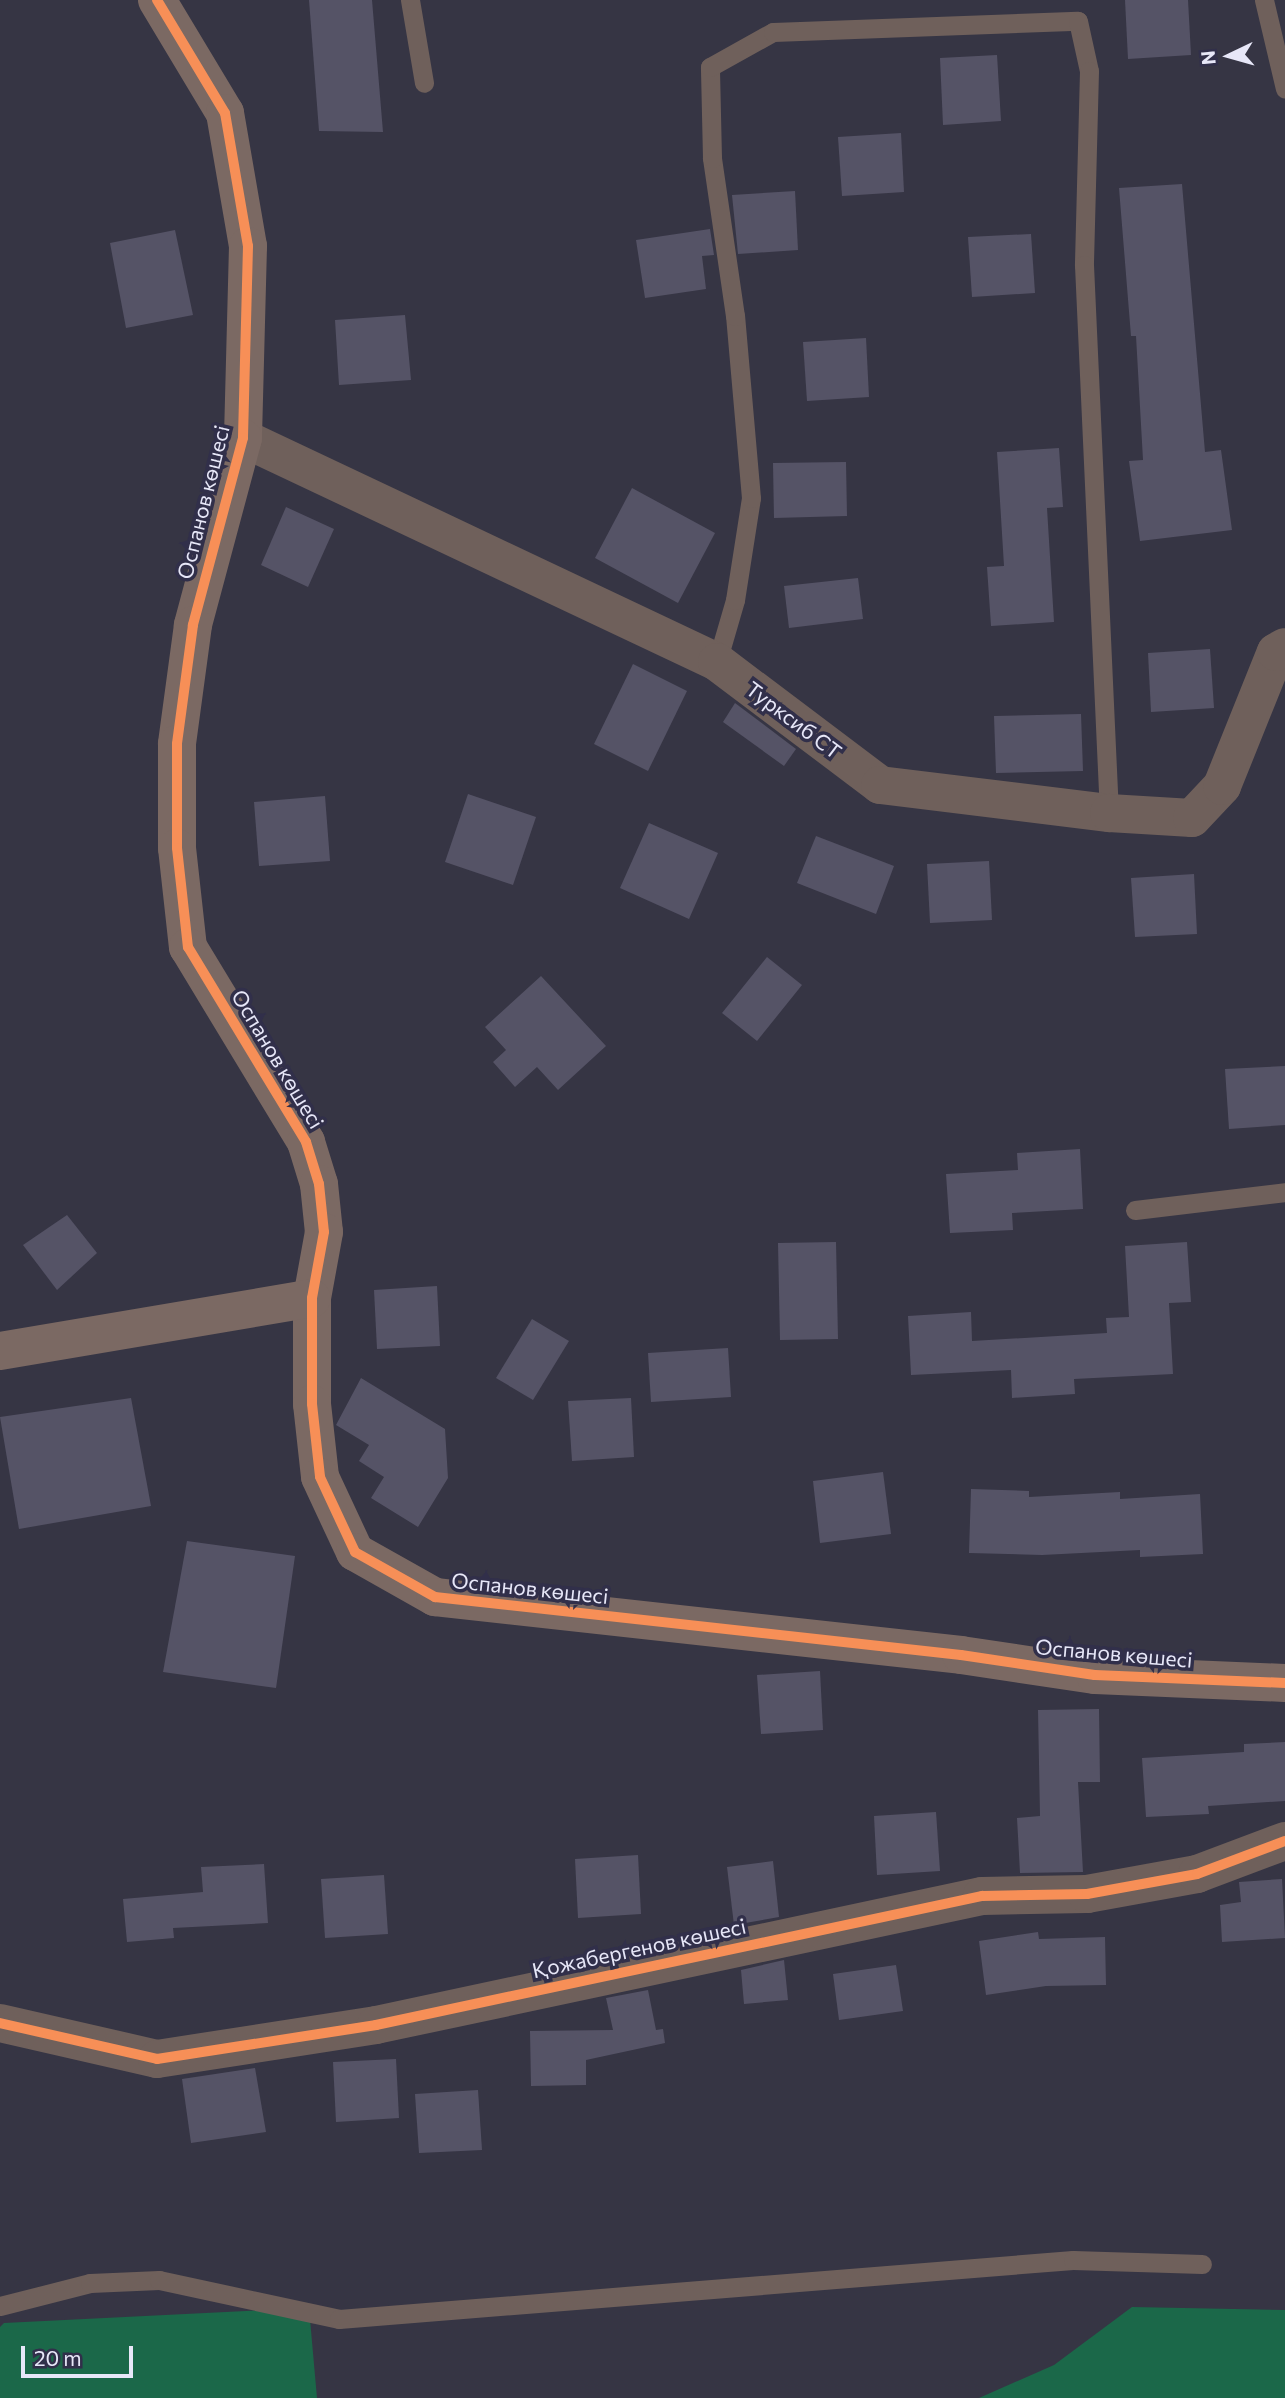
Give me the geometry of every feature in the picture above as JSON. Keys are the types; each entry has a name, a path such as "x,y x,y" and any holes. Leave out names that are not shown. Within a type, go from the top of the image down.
{"street":[{"name":"Оспанов көшесі","path":"157,0 225,113 247,246 243,438 192,625 177,744 177,848 188,947 306,1142 319,1184 324,1232 312,1298 312,1404 320,1477 355,1552 435,1597 961,1655 1095,1675 1285,1683"},
{"name":"Турксиб СТ","path":"243,438 717,662 880,785 1109,813 1192,818 1222,786 1276,652 1285,647"},
{"path":"0,1351 312,1298"},
{"name":"Қожабергенов көшесі","path":"0,2023 157,2059 376,2025 982,1896 1087,1894 1197,1874 1285,1841"}],"lane":[{"path":"410,0 424,83"},
{"path":"1265,0 1285,89"},
{"path":"717,662 735,600 751,498 735,316 712,159 710,67 773,32 1078,21 1088,71 1084,265 1109,813"},
{"path":"1135,1210 1285,1192"},
{"path":"0,2306 90,2283 159,2280 339,2319 1073,2260 1202,2264"}],"green space":[{"path":"1132,2307 1285,2310 1285,2398 979,2398 1054,2365"},
{"path":"309,2308 317,2398 0,2398 0,2327 4,2323"}],"building":[{"path":"309,0 372,0 383,132 319,131"},
{"path":"1125,0 1188,0 1191,55 1128,59"},
{"path":"997,55 1001,121 943,125 940,58"},
{"path":"901,133 904,192 842,196 838,137"},
{"path":"1182,184 1205,452 1221,450 1232,530 1140,541 1129,461 1143,460 1136,336 1131,336 1119,188"},
{"path":"795,191 798,250 738,254 732,195"},
{"path":"710,229 714,255 702,256 706,289 645,298 636,240"},
{"path":"175,230 193,315 126,328 110,243"},
{"path":"1031,234 1035,293 972,297 968,237"},
{"path":"405,315 411,380 339,385 335,320"},
{"path":"866,338 869,397 807,401 803,342"},
{"path":"1059,448 1063,507 1047,508 1054,622 991,626 987,567 1004,566 997,452"},
{"path":"846,462 847,516 774,518 773,463"},
{"path":"632,488 715,533 678,603 595,558"},
{"path":"286,507 334,529 308,587 261,565"},
{"path":"858,578 863,619 789,628 784,586"},
{"path":"1210,649 1214,708 1151,712 1148,653"},
{"path":"633,664 687,691 648,771 594,744"},
{"path":"735,703 796,749 784,766 723,722"},
{"path":"1081,714 1083,771 996,773 994,716"},
{"path":"468,794 536,817 513,885 445,862"},
{"path":"325,796 330,861 259,866 254,802"},
{"path":"649,823 718,853 689,919 620,888"},
{"path":"816,836 894,866 876,914 797,883"},
{"path":"989,861 992,920 930,923 927,864"},
{"path":"1194,874 1197,934 1135,937 1131,878"},
{"path":"767,957 802,985 757,1041 722,1013"},
{"path":"541,976 606,1046 558,1090 537,1067 515,1087 493,1062 506,1050 485,1027"},
{"path":"1285,1066 1285,1125 1229,1129 1225,1069"},
{"path":"1080,1149 1083,1209 1012,1213 1013,1230 950,1233 946,1174 1018,1170 1017,1153"},
{"path":"67,1215 97,1253 57,1290 23,1245"},
{"path":"836,1242 838,1339 780,1340 778,1243"},
{"path":"1187,1242 1191,1302 1169,1303 1173,1374 1074,1379 1075,1394 1012,1398 1011,1370 911,1375 908,1316 971,1312 972,1341 1107,1333 1106,1318 1129,1317 1125,1246"},
{"path":"437,1286 440,1346 377,1349 374,1290"},
{"path":"532,1319 569,1341 533,1400 496,1378"},
{"path":"728,1348 731,1397 651,1402 648,1353"},
{"path":"361,1378 445,1429 448,1478 418,1527 371,1498 384,1477 359,1461 369,1445 336,1425"},
{"path":"131,1398 151,1506 19,1529 0,1417"},
{"path":"631,1398 634,1457 572,1461 568,1401"},
{"path":"883,1472 891,1534 820,1543 813,1481"},
{"path":"971,1489 1029,1491 1029,1497 1120,1492 1120,1499 1200,1494 1203,1554 1140,1557 1140,1550 1042,1555 969,1553"},
{"path":"187,1541 295,1556 276,1688 163,1672"},
{"path":"820,1671 823,1730 761,1734 757,1675"},
{"path":"1099,1709 1100,1782 1078,1782 1083,1872 1020,1873 1017,1818 1040,1816 1038,1710"},
{"path":"1285,1742 1285,1801 1208,1806 1209,1814 1146,1817 1142,1758 1244,1752 1244,1744"},
{"path":"936,1812 940,1871 877,1875 874,1816"},
{"path":"638,1855 641,1914 578,1918 575,1859"},
{"path":"773,1861 779,1917 734,1925 727,1867"},
{"path":"264,1864 268,1923 173,1928 174,1938 127,1942 123,1899 203,1892 201,1867"},
{"path":"384,1875 388,1934 325,1938 321,1879"},
{"path":"1282,1879 1285,1938 1222,1942 1220,1905 1241,1902 1239,1882"},
{"path":"1038,1932 1039,1939 1105,1937 1106,1985 1046,1986 986,1995 979,1941"},
{"path":"784,1960 788,2000 744,2004 741,1970"},
{"path":"896,1965 903,2011 839,2020 833,1974"},
{"path":"648,1990 656,2030 663,2029 665,2043 586,2060 586,2085 531,2086 530,2031 613,2030 606,1998"},
{"path":"396,2059 399,2118 336,2122 333,2062"},
{"path":"255,2068 266,2132 191,2143 182,2079"},
{"path":"478,2090 482,2150 419,2153 415,2094"}],"cycle path":[{"path":"157,0 225,113 248,246 243,438 193,625 177,744 177,848 188,947 306,1142 319,1184 324,1232 312,1298 312,1404 320,1477 355,1552 435,1597 961,1655 1095,1675 1285,1683"},
{"path":"0,2023 157,2059 376,2025 982,1896 1087,1894 1197,1874 1285,1841"}]}
